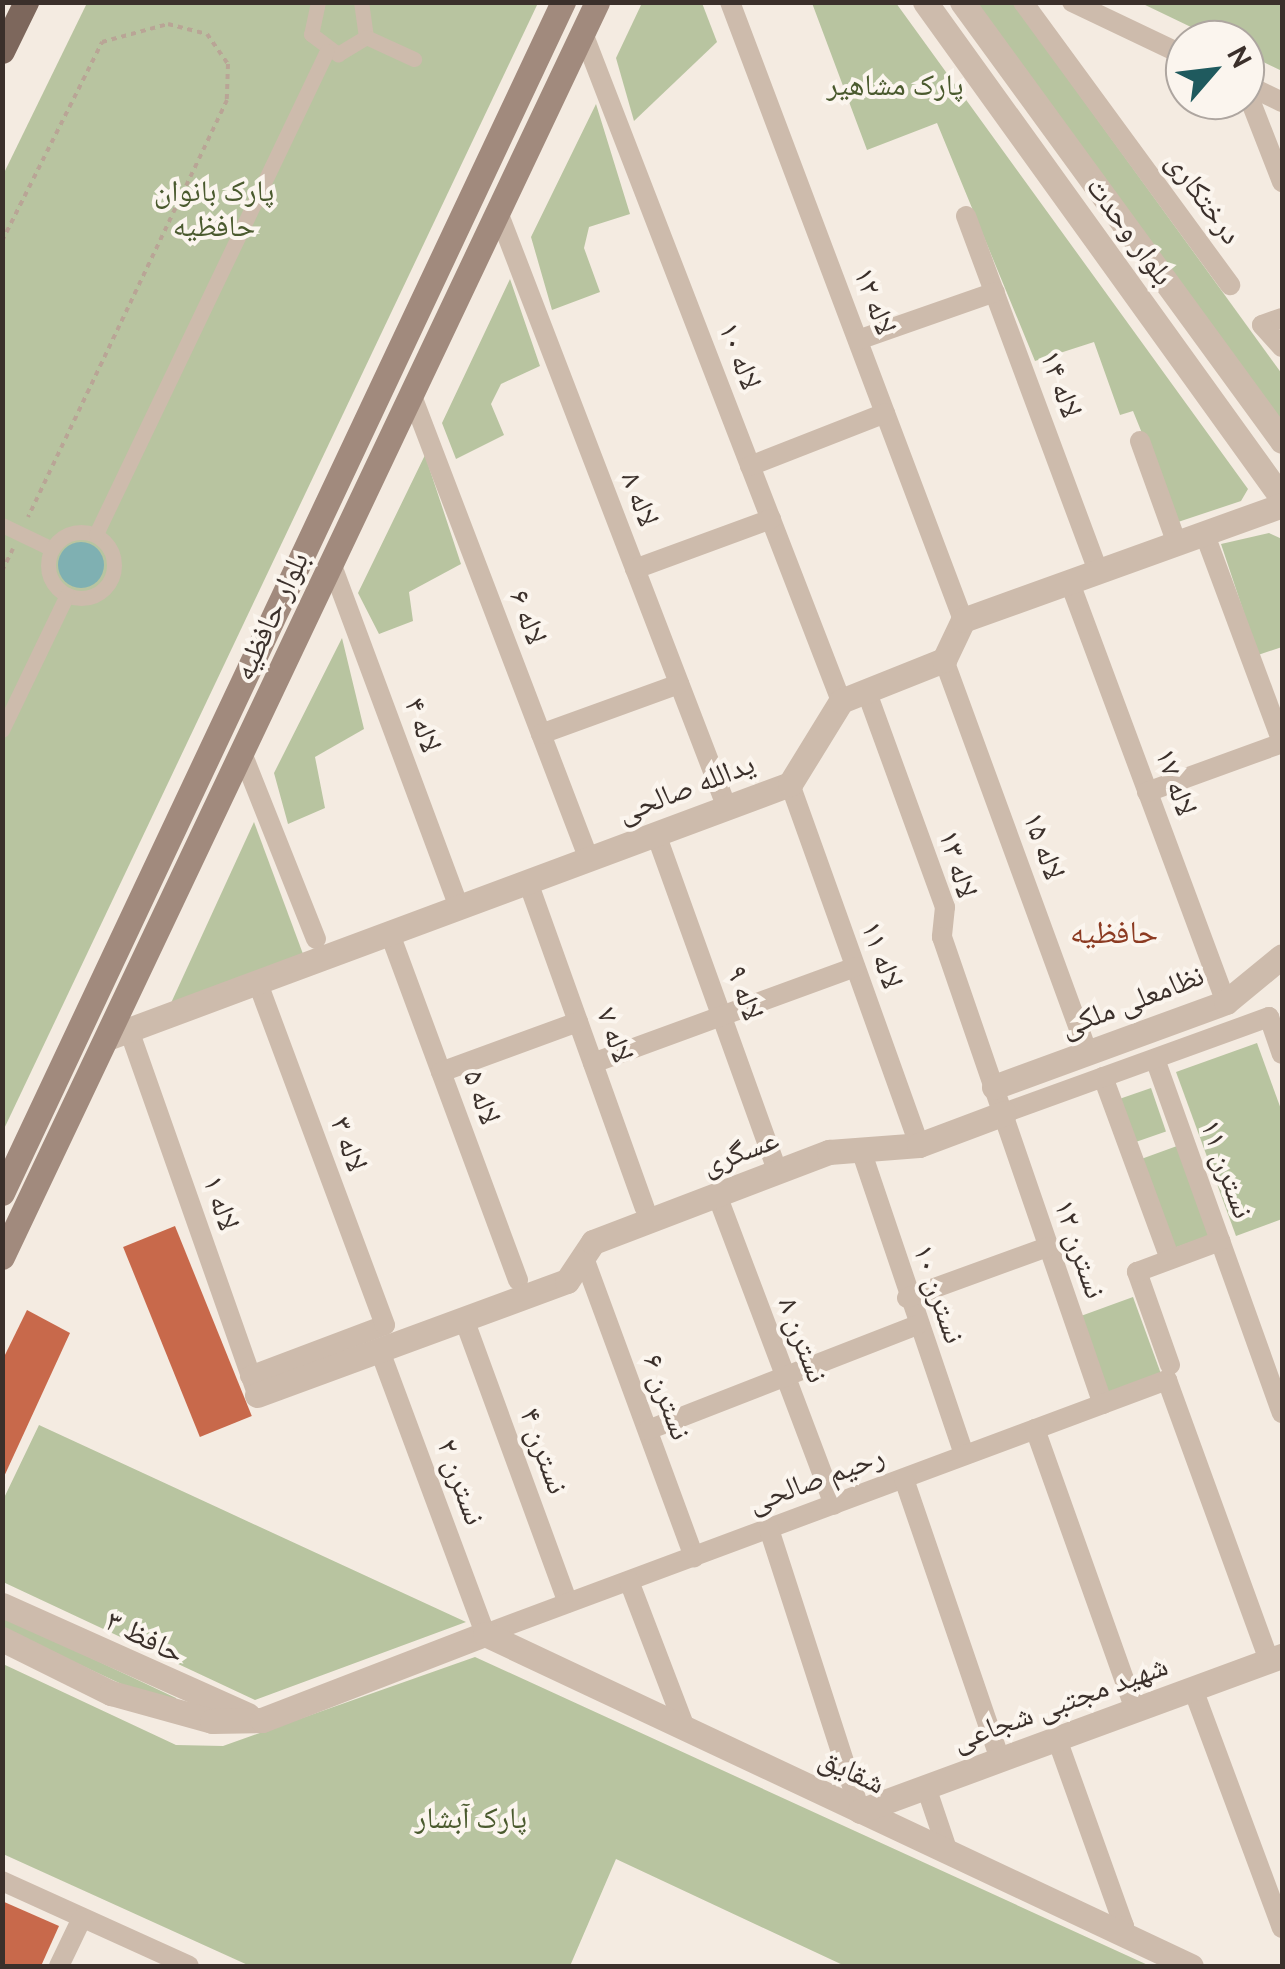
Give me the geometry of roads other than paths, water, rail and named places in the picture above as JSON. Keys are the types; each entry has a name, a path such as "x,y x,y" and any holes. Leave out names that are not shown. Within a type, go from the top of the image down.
{"main road":[{"path":"2,52 26,2"},
{"name":"بلوار حافظیه","path":"2,1193 380,381 563,2"},
{"name":"بلوار حافظیه","path":"2,1257 118,1034 242,753 598,2"},
{"path":"380,381 412,396"},
{"path":"81,1026 118,1034"}],"street":[{"path":"296,2 316,6 311,34 327,50 350,52 366,36"},
{"path":"360,2 366,36"},
{"name":"لاله ۱۲","path":"730,2 963,620"},
{"name":"بلوار وحدت","path":"924,2 1282,502"},
{"name":"بلوار وحدت","path":"962,2 1282,441"},
{"name":"درختکاری","path":"1023,2 1230,285"},
{"path":"1072,2 1165,46"},
{"name":"لاله ۱۰","path":"583,33 841,700"},
{"path":"366,36 414,60"},
{"path":"96,534 327,50"},
{"path":"1258,120 1282,182"},
{"name":"لاله ۸","path":"498,212 726,808"},
{"name":"لاله ۱۴","path":"966,216 1099,573"},
{"path":"858,340 995,292"},
{"path":"1282,318 1262,325 1282,347"},
{"name":"لاله ۶","path":"412,396 589,860"},
{"path":"750,466 885,413"},
{"path":"1140,441 1177,544"},
{"path":"841,700 944,660 963,620 1205,534 1282,502"},
{"path":"635,570 770,519"},
{"path":"2,526 52,549"},
{"path":"73,532 96,534 112,551 114,574 100,593 67,595 50,579 52,549 73,532"},
{"path":"1148,792 1282,742 1205,534"},
{"name":"لاله ۴","path":"331,564 459,908"},
{"name":"لاله ۱۷","path":"1070,583 1226,1002"},
{"path":"2,730 67,595"},
{"name":"لاله ۱۵","path":"944,660 1088,1053"},
{"path":"540,734 679,684"},
{"name":"لاله ۱۳","path":"866,690 945,907 942,937 1004,1112"},
{"name":"یدالله صالحی","path":"118,1034 790,784 841,700"},
{"path":"242,753 316,939"},
{"name":"لاله ۱۱","path":"790,784 919,1146"},
{"name":"لاله ۹","path":"656,834 778,1172"},
{"name":"لاله ۷","path":"528,882 645,1208"},
{"name":"لاله ۵","path":"390,934 518,1280"},
{"name":"نظامعلی ملکی","path":"994,1087 1226,1002 1282,956"},
{"path":"593,1063 854,967"},
{"name":"لاله ۳","path":"258,984 382,1338"},
{"name":"عسگری","path":"254,1386 382,1338 464,1319 568,1280 593,1242 829,1152 919,1146 1269,1017 1282,1054"},
{"path":"441,1072 578,1022"},
{"name":"لاله ۱","path":"118,1034 254,1386"},
{"path":"1122,1041 1132,1067"},
{"name":"نسترن ۱۱","path":"1155,1059 1282,1413"},
{"path":"1103,1077 1170,1259"},
{"name":"نسترن ۱۲","path":"1004,1112 1103,1404"},
{"name":"نسترن ۱۰","path":"861,1150 964,1455"},
{"name":"نسترن ۸","path":"718,1195 834,1504"},
{"path":"1220,1241 1137,1272 1169,1373 1279,1659"},
{"path":"908,1298 1047,1248"},
{"name":"نسترن ۶","path":"584,1258 694,1556"},
{"name":"نسترن ۴","path":"464,1319 568,1603"},
{"path":"648,1430 917,1324"},
{"name":"نسترن ۲","path":"382,1338 485,1634"},
{"name":"رحیم صالحی","path":"485,1634 1036,1430 1169,1373"},
{"path":"1036,1430 1135,1710"},
{"path":"904,1479 1000,1760"},
{"path":"769,1529 860,1811"},
{"path":"629,1581 684,1725"},
{"name":"حافظ ۳","path":"2,1605 262,1720"},
{"name":"حافظ ۳","path":"2,1639 162,1712 262,1720 485,1634"},
{"name":"شقایق","path":"485,1634 1191,1966"},
{"name":"شهید مجتبی شجاعی","path":"860,1811 1279,1659"},
{"path":"1193,1689 1282,1928"},
{"path":"1057,1739 1124,1926 1120,1933"},
{"path":"926,1787 948,1852"},
{"path":"2,1881 188,1966"},
{"path":"60,1966 82,1918"}],"water":[{"path":"81,542 97,549 104,565 97,581 81,588 65,581 58,565 65,549"}],"district":[{"name":"حافظیه","path":"1114,932"}],"park label":[{"name":"پارک مشاهیر","path":"895,85"},
{"name":"پارک بانوان حافظیه","path":"214,208"},
{"name":"پارک آبشار","path":"471,1818"}]}
